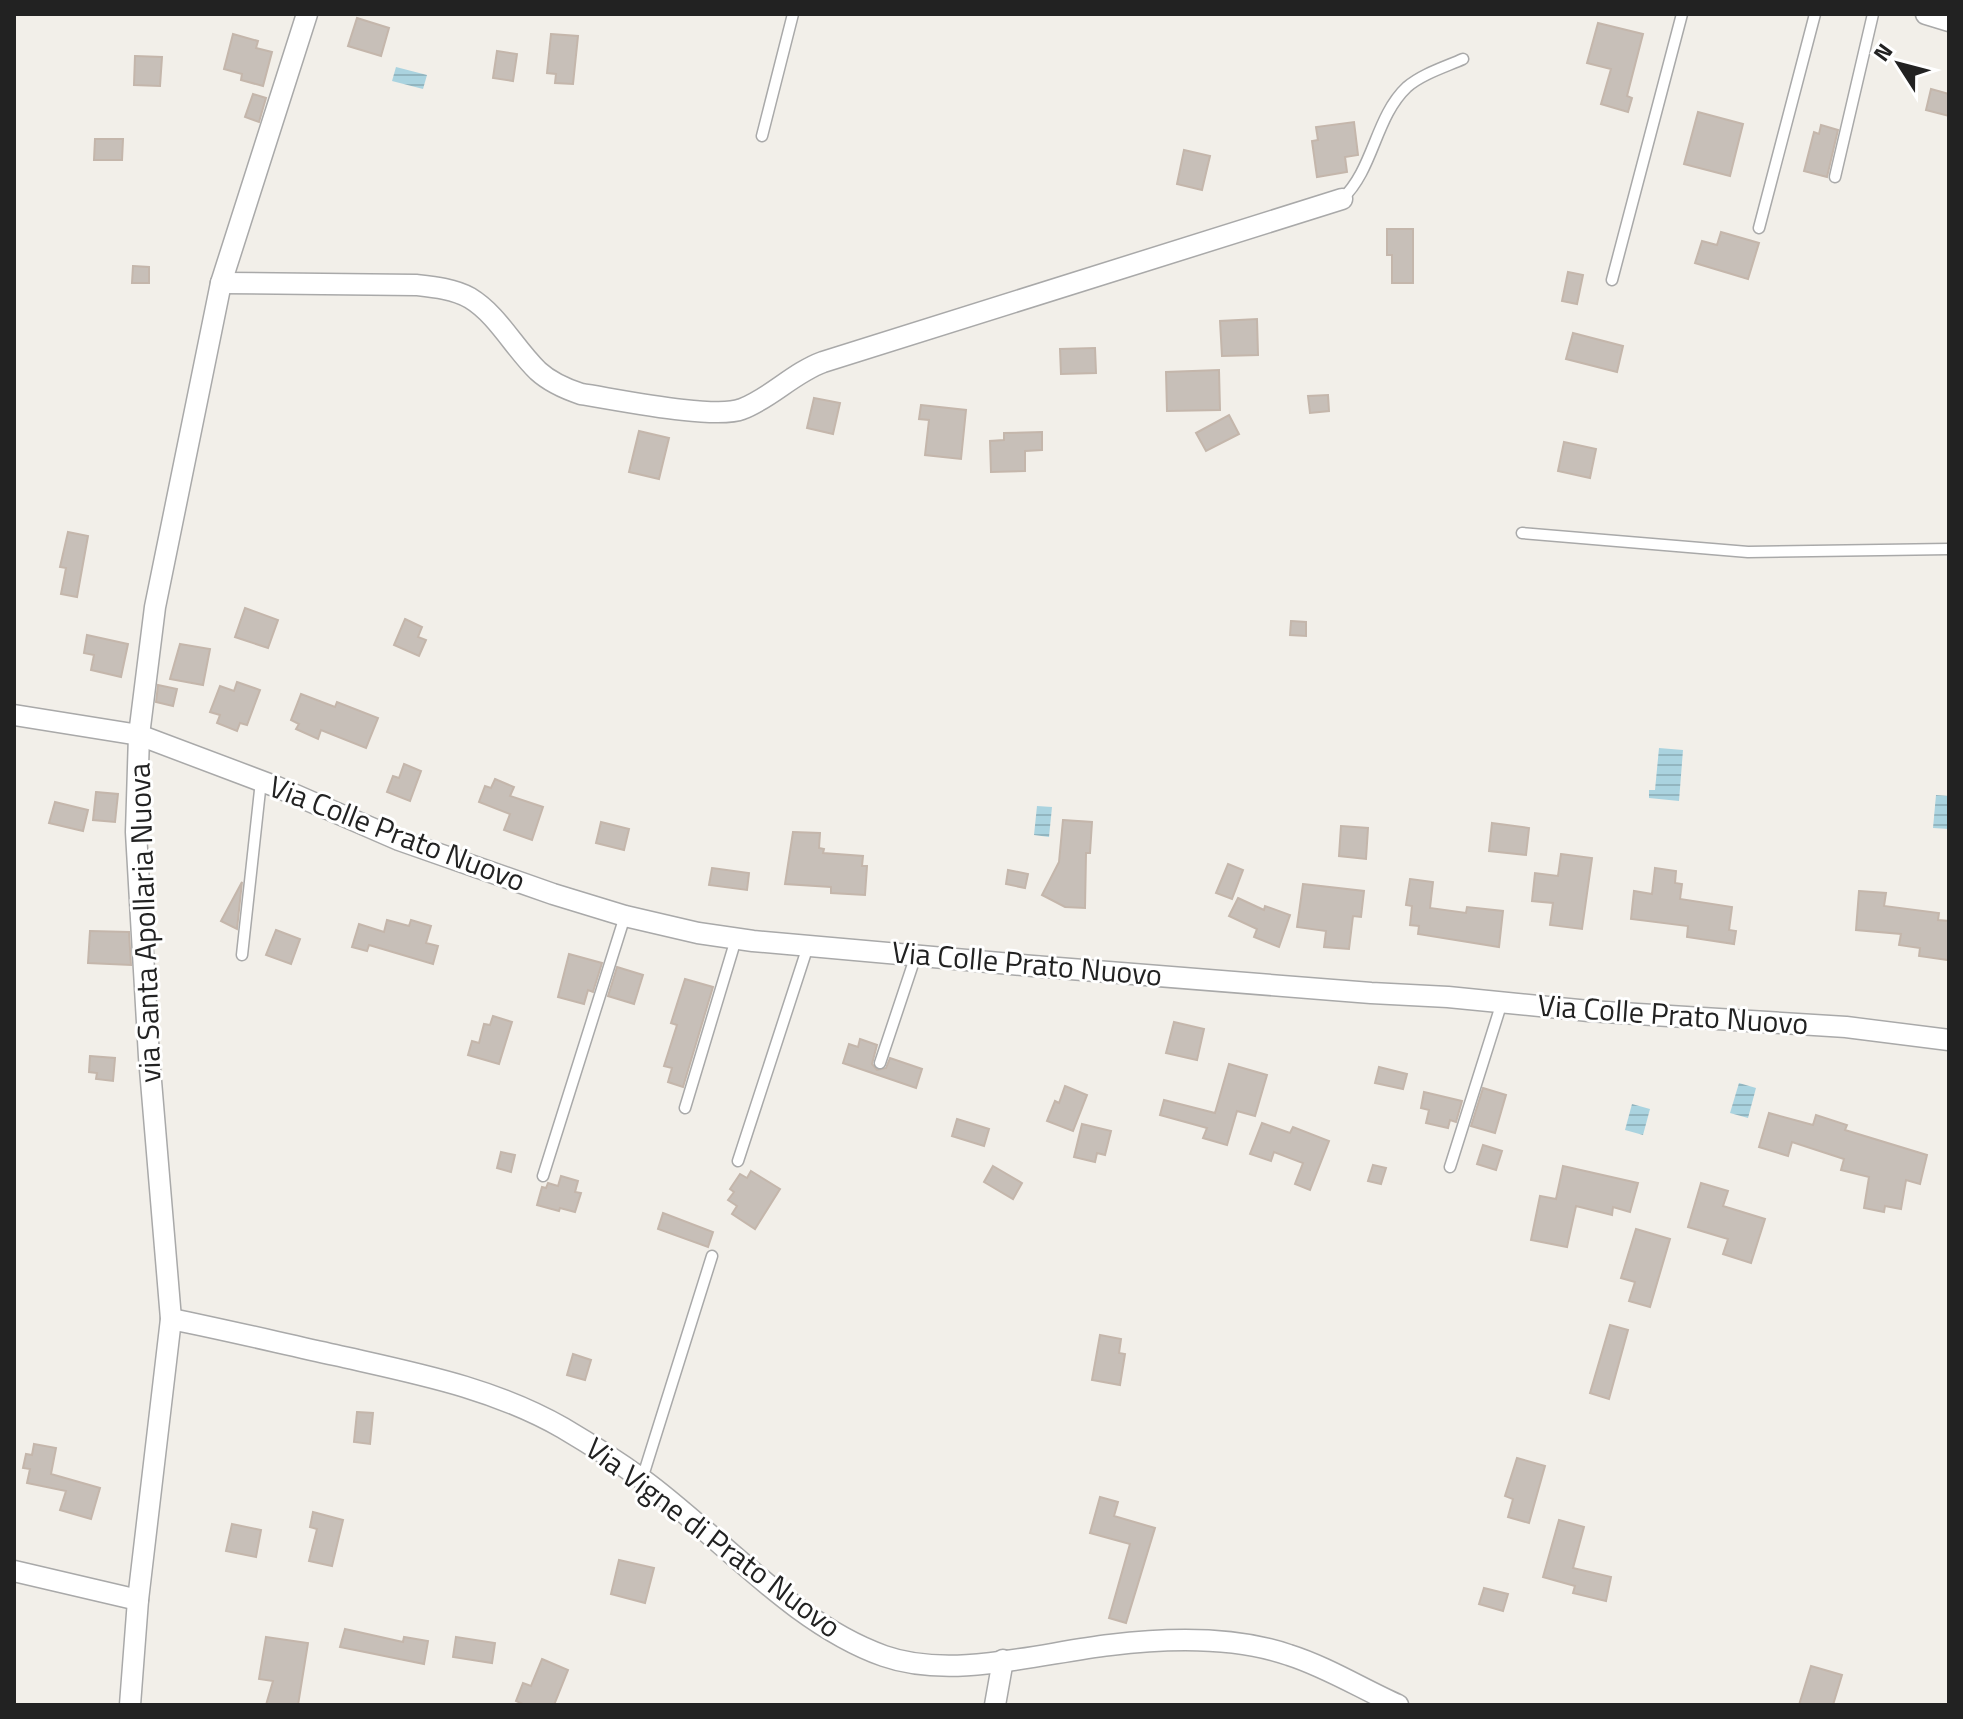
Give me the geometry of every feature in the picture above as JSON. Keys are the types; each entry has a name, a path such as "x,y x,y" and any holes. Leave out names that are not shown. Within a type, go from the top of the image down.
{"street":[{"name":"via Santa Apollaria Nuova","path":"130,1705 138,1600 171,1319 149,1057 137,847 139,735 155,607 221,283 307,14"},
{"path":"1926,14 1949,21"},
{"path":"221,283 416,285 445,289 479,304 536,369 569,390 685,409 730,412 753,404 795,375 823,362 1342,199"},
{"name":"Via Colle Prato Nuovo","path":"14,715 139,735 261,781 399,840 553,894 625,916 698,933 808,946 1673,1017 1846,1027 1949,1040"},
{"name":"Via Vigne di Prato Nuovo","path":"171,1319 427,1375 482,1390 523,1407 564,1429 642,1479 819,1623 882,1655 920,1664 941,1665 1111,1645 1166,1642 1248,1645 1290,1655 1398,1705"},
{"path":"14,1571 138,1600"},
{"path":"995,1705 1003,1660"}],"lane":[{"path":"762,136 793,14"},
{"path":"1612,280 1682,14"},
{"path":"1759,228 1815,14"},
{"path":"1835,177 1873,14"},
{"path":"1342,199 1363,167 1385,117 1403,92 1415,81 1463,59"},
{"path":"1522,533 1748,552 1949,549"},
{"path":"242,955 261,781"},
{"path":"543,1176 625,916"},
{"path":"685,1108 736,939"},
{"path":"738,1161 808,946"},
{"path":"880,1063 916,955"},
{"path":"1450,1167 1502,1002"},
{"path":"642,1479 712,1256"}],"water":[{"path":"396,67 427,75 423,89 392,81"},
{"path":"1659,748 1683,750 1679,801 1649,798 1649,790 1655,790"},
{"path":"1936,795 1949,796 1949,829 1933,828"},
{"path":"1037,806 1052,807 1049,837 1034,835"},
{"path":"1739,1083 1756,1088 1748,1118 1730,1113"},
{"path":"1632,1104 1650,1109 1643,1135 1625,1130"}],"building":[{"path":"357,18 389,28 381,56 348,46"},
{"path":"1598,23 1643,34 1627,96 1632,98 1628,112 1601,104 1611,69 1587,63"},
{"path":"233,34 258,41 256,48 272,52 263,86 241,80 242,74 224,69"},
{"path":"551,34 578,36 573,84 555,83 556,74 547,73"},
{"path":"497,51 517,54 513,81 493,78"},
{"path":"135,56 162,57 160,86 134,85"},
{"path":"1931,89 1949,94 1949,116 1926,110"},
{"path":"253,94 266,98 259,122 245,117"},
{"path":"1698,112 1743,124 1730,176 1684,164"},
{"path":"1354,122 1358,155 1345,157 1347,172 1317,177 1312,141 1318,140 1316,127"},
{"path":"1821,125 1838,130 1827,177 1804,171 1814,132 1819,134"},
{"path":"95,139 123,139 122,160 94,160"},
{"path":"1184,150 1210,156 1202,190 1177,184"},
{"path":"1387,229 1413,229 1413,283 1392,283 1392,255 1387,255"},
{"path":"1721,232 1759,243 1748,279 1695,263 1702,241 1717,245"},
{"path":"133,266 149,267 149,283 132,283"},
{"path":"1568,272 1583,275 1577,304 1562,301"},
{"path":"1257,319 1258,355 1222,356 1220,321"},
{"path":"1573,333 1623,346 1617,372 1566,359"},
{"path":"1095,348 1096,373 1061,374 1060,349"},
{"path":"1219,370 1220,410 1167,411 1166,372"},
{"path":"1328,395 1329,411 1310,413 1308,396"},
{"path":"814,398 840,403 833,434 807,428"},
{"path":"921,405 966,410 961,459 925,455 929,420 919,419"},
{"path":"1229,415 1239,434 1206,451 1196,433"},
{"path":"639,431 669,438 659,479 629,472"},
{"path":"1042,432 1042,450 1025,451 1025,471 991,472 990,441 1004,440 1004,433"},
{"path":"1564,442 1596,449 1590,478 1558,471"},
{"path":"68,532 88,536 77,597 61,594 66,568 60,567"},
{"path":"245,608 278,620 268,648 235,637"},
{"path":"405,619 422,627 418,637 426,640 419,656 394,645"},
{"path":"1291,621 1306,622 1306,636 1290,635"},
{"path":"87,635 128,644 121,677 91,670 94,655 84,653"},
{"path":"180,644 210,649 203,685 170,679"},
{"path":"237,682 260,690 247,725 240,723 237,731 217,723 220,715 210,712 220,686 234,691"},
{"path":"158,685 177,689 173,706 156,702"},
{"path":"301,694 335,707 337,702 378,718 366,748 321,730 318,739 296,729 299,724 291,720"},
{"path":"404,764 421,771 410,801 387,792 393,776 399,778"},
{"path":"495,779 514,787 510,796 543,807 532,840 504,830 510,814 479,802 485,786 491,788"},
{"path":"96,792 118,794 115,822 93,820"},
{"path":"55,802 88,810 83,831 49,823"},
{"path":"1063,820 1092,822 1090,853 1086,853 1085,908 1065,907 1042,895 1059,862"},
{"path":"601,822 629,829 624,850 596,843"},
{"path":"1492,823 1529,828 1526,855 1489,851"},
{"path":"1341,826 1368,828 1366,859 1339,856"},
{"path":"793,832 820,833 819,848 824,849 823,853 863,856 862,866 867,866 865,895 831,893 831,887 785,884"},
{"path":"1561,854 1592,858 1582,929 1550,925 1553,903 1532,901 1535,873 1558,876"},
{"path":"1228,864 1243,870 1232,899 1216,893"},
{"path":"712,868 749,873 747,890 709,885"},
{"path":"1655,868 1676,871 1675,883 1682,884 1680,899 1732,907 1729,930 1736,931 1734,944 1687,937 1688,926 1631,919 1634,891 1652,894"},
{"path":"1008,870 1028,874 1025,888 1006,884"},
{"path":"1410,879 1433,882 1430,908 1466,913 1467,907 1503,911 1499,947 1418,934 1419,926 1410,925 1412,906 1406,905"},
{"path":"242,882 237,929 221,921"},
{"path":"1303,884 1364,891 1361,917 1353,916 1349,949 1324,947 1326,931 1297,927"},
{"path":"1859,891 1886,893 1884,906 1939,913 1938,920 1949,921 1948,960 1919,956 1920,948 1899,945 1901,934 1856,930"},
{"path":"1238,898 1264,910 1265,906 1290,915 1279,947 1254,937 1257,929 1229,916"},
{"path":"387,920 409,926 411,920 431,926 426,943 438,946 433,964 369,945 367,951 352,947 359,924 384,932"},
{"path":"276,930 300,939 291,964 266,955"},
{"path":"90,931 129,932 131,965 88,963"},
{"path":"569,954 602,963 593,992 588,990 584,1004 558,997"},
{"path":"617,967 643,975 634,1004 608,996"},
{"path":"685,979 713,987 683,1087 668,1082 672,1068 664,1066 677,1025 671,1023"},
{"path":"493,1016 512,1022 499,1064 468,1055 472,1041 479,1043 484,1024 490,1025"},
{"path":"1174,1022 1204,1029 1197,1060 1166,1053"},
{"path":"860,1039 877,1045 872,1064 877,1070 886,1068 890,1058 922,1069 916,1088 843,1063 849,1044 858,1047"},
{"path":"90,1056 115,1058 113,1081 96,1079 97,1073 89,1072"},
{"path":"1229,1064 1267,1075 1255,1116 1237,1111 1227,1145 1203,1138 1207,1128 1160,1115 1164,1100 1215,1113"},
{"path":"1379,1067 1407,1074 1403,1089 1375,1083"},
{"path":"1065,1086 1087,1095 1073,1131 1047,1121 1055,1101 1059,1103"},
{"path":"1483,1088 1506,1095 1495,1133 1471,1126"},
{"path":"1424,1092 1462,1101 1456,1122 1450,1120 1448,1128 1426,1123 1429,1110 1421,1108"},
{"path":"1769,1113 1813,1125 1816,1115 1847,1125 1845,1130 1927,1155 1920,1184 1906,1180 1901,1209 1885,1206 1884,1212 1864,1208 1869,1177 1841,1170 1844,1159 1792,1142 1788,1156 1759,1147"},
{"path":"957,1119 989,1129 984,1146 952,1136"},
{"path":"1262,1123 1290,1133 1293,1127 1329,1141 1310,1190 1295,1184 1303,1163 1274,1152 1271,1161 1250,1154"},
{"path":"1082,1124 1111,1131 1105,1155 1097,1153 1095,1162 1074,1157"},
{"path":"1483,1145 1502,1151 1496,1170 1477,1164"},
{"path":"501,1152 515,1155 511,1172 497,1168"},
{"path":"1373,1165 1386,1168 1381,1184 1368,1181"},
{"path":"993,1166 1022,1183 1013,1199 984,1182"},
{"path":"1563,1166 1638,1183 1630,1212 1613,1207 1612,1215 1576,1206 1567,1247 1531,1240 1540,1196 1556,1199"},
{"path":"751,1171 780,1189 755,1229 732,1214 737,1206 728,1200 734,1192 730,1189 740,1174 747,1178"},
{"path":"561,1176 578,1181 575,1192 581,1193 575,1212 537,1205 542,1187 546,1188 548,1183 558,1186"},
{"path":"1701,1183 1728,1191 1723,1206 1765,1219 1751,1263 1723,1254 1728,1239 1688,1227"},
{"path":"663,1213 713,1232 708,1247 658,1229"},
{"path":"1636,1229 1670,1239 1650,1307 1629,1301 1635,1282 1621,1278"},
{"path":"1610,1325 1628,1330 1609,1399 1590,1393"},
{"path":"1100,1335 1121,1339 1119,1353 1125,1354 1120,1385 1092,1380"},
{"path":"573,1354 591,1360 585,1380 567,1375"},
{"path":"357,1412 373,1413 370,1444 354,1442"},
{"path":"34,1444 56,1448 51,1474 100,1488 91,1519 60,1510 66,1491 27,1483 30,1469 23,1468 26,1454 32,1455"},
{"path":"1517,1458 1545,1466 1529,1523 1508,1517 1513,1499 1505,1496"},
{"path":"1100,1497 1118,1502 1114,1516 1155,1528 1126,1623 1109,1618 1130,1544 1090,1533"},
{"path":"313,1512 343,1520 332,1566 309,1561 317,1529 310,1527"},
{"path":"1559,1520 1584,1527 1573,1568 1611,1577 1606,1601 1573,1593 1575,1586 1543,1577"},
{"path":"232,1524 261,1530 256,1557 226,1551"},
{"path":"619,1560 654,1568 645,1603 611,1594"},
{"path":"1484,1588 1508,1594 1503,1611 1479,1604"},
{"path":"345,1629 403,1642 404,1637 428,1641 424,1664 340,1647"},
{"path":"266,1637 308,1643 298,1705 266,1705 273,1681 259,1679"},
{"path":"456,1637 495,1643 492,1663 453,1657"},
{"path":"542,1659 568,1670 554,1705 525,1705 516,1701 523,1683 531,1686"},
{"path":"1811,1666 1842,1675 1833,1705 1799,1705"}]}
